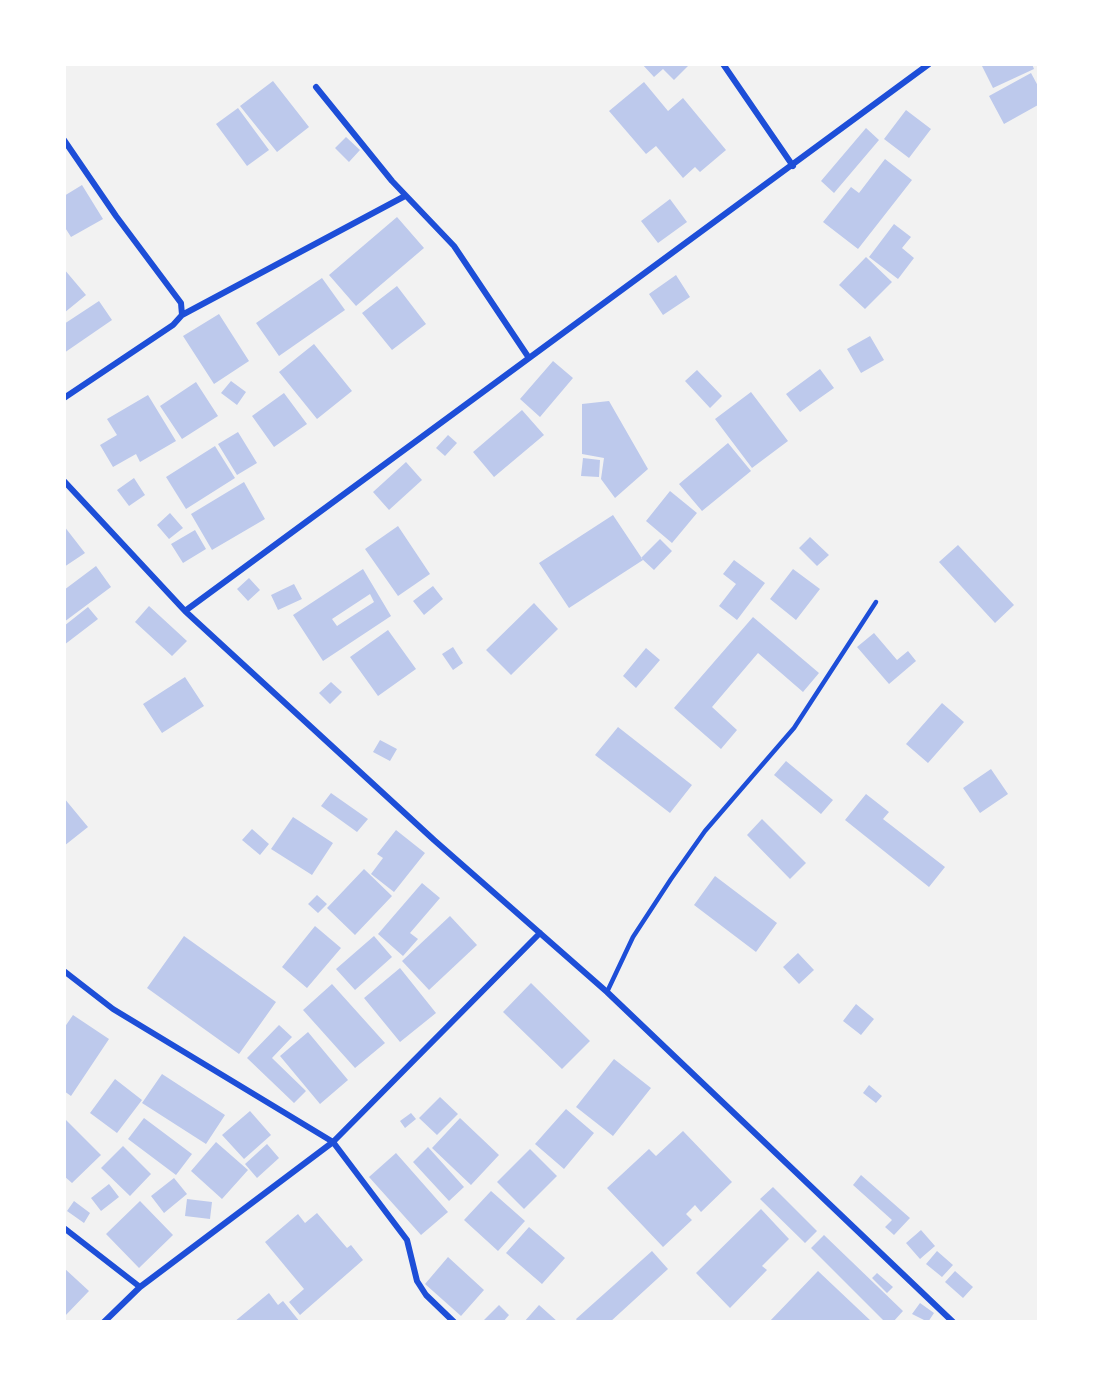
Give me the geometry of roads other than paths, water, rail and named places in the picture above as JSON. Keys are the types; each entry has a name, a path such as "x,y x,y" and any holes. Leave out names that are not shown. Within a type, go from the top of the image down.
{"street":[{"path":"723,64 793,166"},
{"path":"185,611 793,166 928,64"},
{"path":"316,87 405,196 454,246 470,266 529,358"},
{"path":"64,140 116,216 181,303 182,315"},
{"path":"64,398 173,326 182,315 405,196"},
{"path":"64,481 185,611 434,840 607,992 952,1321"},
{"path":"104,1322 141,1287 333,1142 540,933"},
{"path":"64,971 112,1009 333,1142 407,1240 417,1281 426,1295 454,1322"},
{"path":"64,1228 141,1287"}],"lane":[{"path":"607,992 633,937 671,879 705,831 794,728 876,602"}]}
